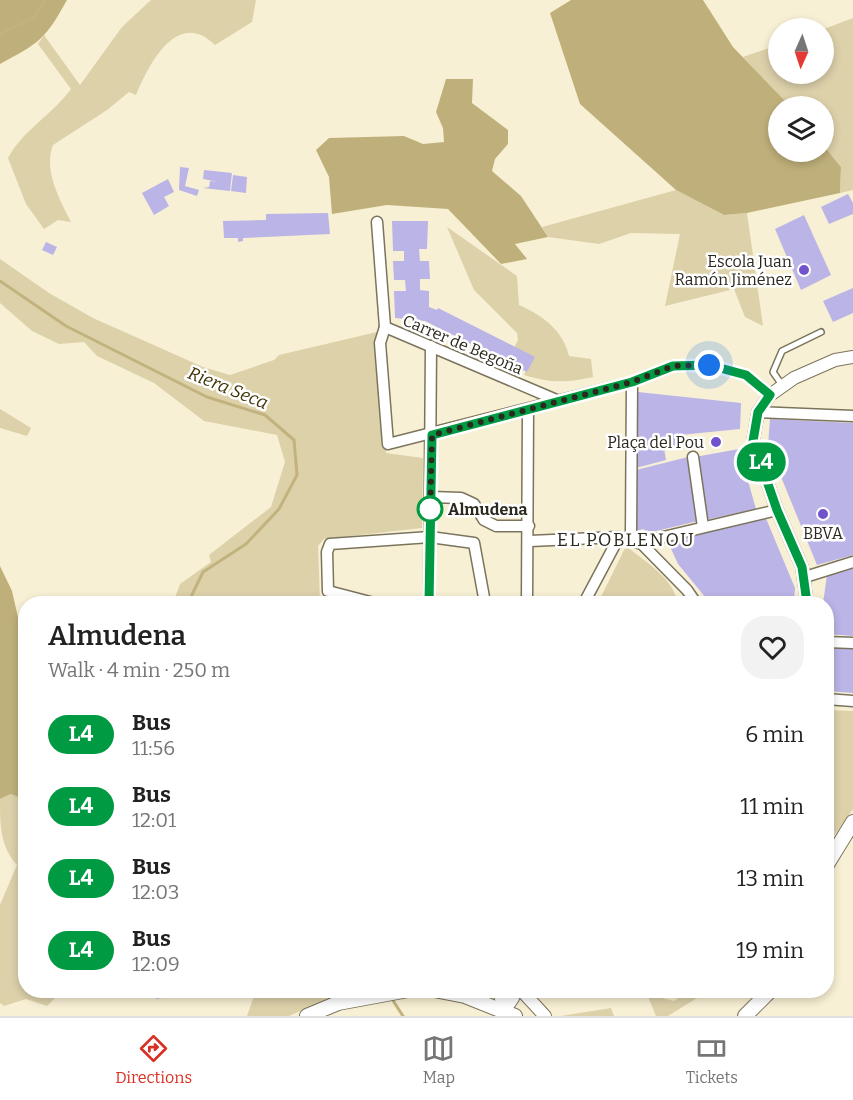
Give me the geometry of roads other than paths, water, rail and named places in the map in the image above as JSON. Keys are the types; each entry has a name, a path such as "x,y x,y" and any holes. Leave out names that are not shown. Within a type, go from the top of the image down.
{"main road":[{"path":"834,853 853,822"},
{"path":"307,1016 338,1003 365,998"},
{"path":"470,998 509,1014"},
{"path":"745,1016 763,998"}],"street":[{"name":"Carrer de Begoña","path":"377,222 385,327 559,401"},
{"path":"385,327 380,343 388,444 432,435 632,382 673,366 709,365 746,375 770,395"},
{"path":"429,596 431,346"},
{"path":"806,596 805,577 777,510 753,441 758,412 770,395 794,378 835,360 853,357"},
{"path":"632,382 631,533 638,543 691,596"},
{"path":"527,596 530,541 528,409"},
{"path":"758,412 853,416"},
{"path":"693,457 703,526"},
{"path":"430,497 461,498 474,504 484,520 496,526 530,526"},
{"path":"638,543 777,510"},
{"path":"339,596 328,591 327,552 330,544 430,537 474,543 483,596"},
{"path":"530,541 619,537 588,596"},
{"path":"805,577 853,562"},
{"path":"834,642 853,643"},
{"path":"834,700 853,701"},
{"path":"502,998 509,1014"},
{"path":"509,1014 513,998"},
{"path":"528,998 545,1016"}],"lane":[{"path":"782,386 774,372 782,351 821,332"}],"waterway":[{"name":"Riera Seca","path":"0,34 33,18 46,0"},
{"name":"Riera Seca","path":"0,281 66,326 207,397 265,415 294,440 297,475 279,509 246,544 203,572 191,596"},
{"name":"Riera Seca","path":"392,999 403,1016"}],"place":[{"name":"Escola Juan Ramón Jiménez","path":"804,270"},
{"name":"Plaça del Pou","path":"716,442"},
{"name":"Almudena","path":"430,509"},
{"name":"BBVA","path":"823,514"}],"district":[{"name":"EL POBLENOU","path":"626,540"}]}
